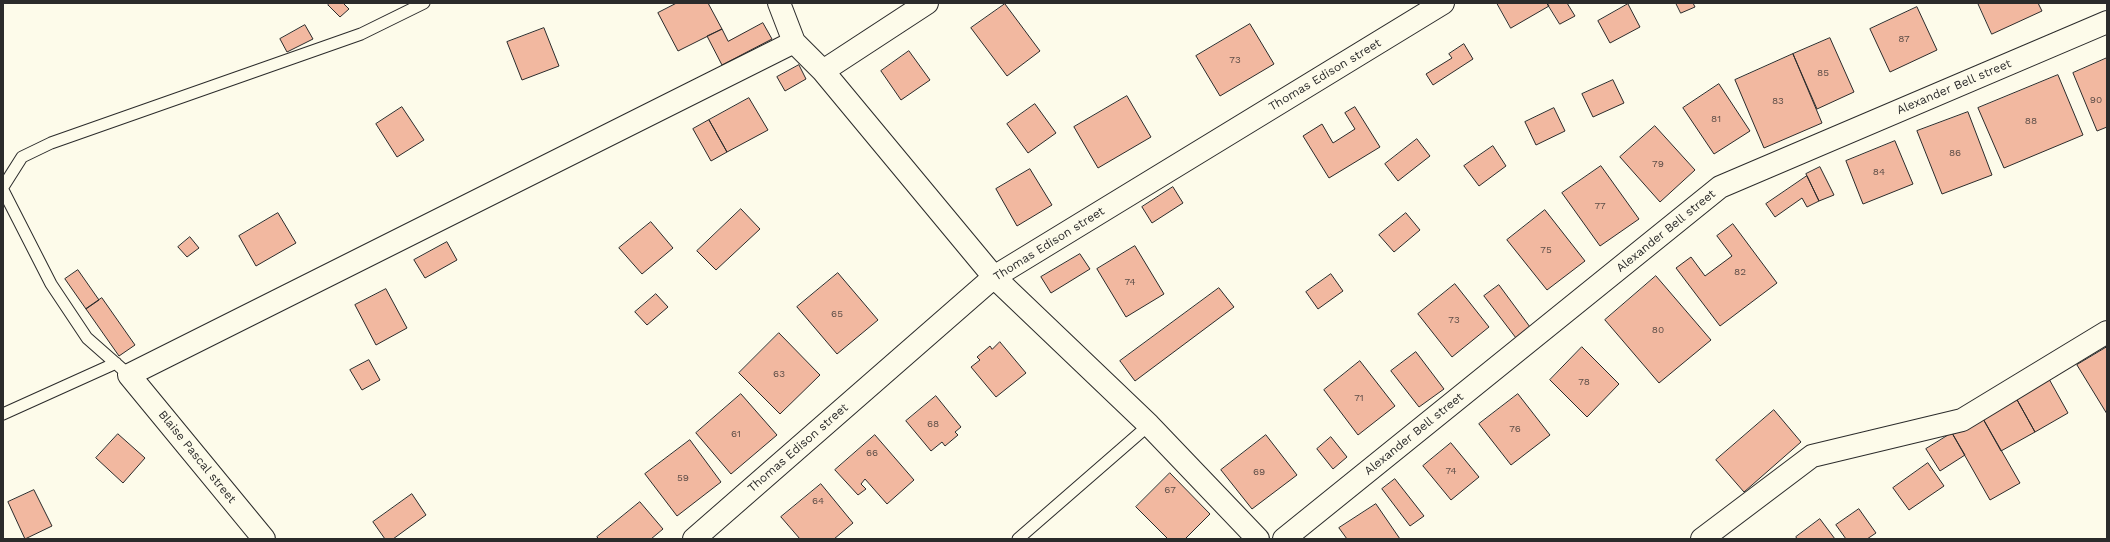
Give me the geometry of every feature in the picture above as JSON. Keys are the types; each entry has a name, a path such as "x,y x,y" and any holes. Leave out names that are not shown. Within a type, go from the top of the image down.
{"street":[{"path":"779,3 794,42 823,70 994,277 1149,425 1258,539"},
{"path":"823,70 927,3"},
{"name":"Thomas Edison street","path":"694,539 994,277 1444,3"},
{"name":"Alexander Bell street","path":"1284,539 1720,187 2107,22"},
{"path":"123,369 794,42"},
{"path":"1702,539 1812,456 1962,420 2107,332"},
{"name":"Blaise Pascal street","path":"123,369 264,539"}],"lane":[{"path":"3,187 22,156 51,143 361,34 424,3"},
{"path":"3,190 51,284 87,338 123,369 3,414"},
{"path":"1018,539 1149,425"}],"building":[{"path":"330,3 343,3 349,9 340,17 328,5"},
{"path":"677,3 708,3 722,29 678,51 658,13"},
{"path":"1497,3 1547,3 1549,6 1511,28"},
{"path":"1547,3 1567,3 1575,16 1560,24"},
{"path":"1676,3 1693,3 1695,7 1681,13"},
{"path":"1978,3 2038,3 2042,11 1992,34"},
{"path":"1005,4 1040,51 1007,76 971,28"},
{"path":"1628,4 1640,27 1610,43 1598,21"},
{"path":"1917,7 1937,50 1890,72 1870,29"},
{"path":"763,23 772,39 722,65 707,36 722,29 728,41"},
{"path":"1250,24 1274,64 1220,96 1196,56"},
{"path":"305,25 313,39 287,52 280,39"},
{"path":"544,28 559,66 522,80 507,42"},
{"path":"1830,38 1854,92 1817,109 1793,54"},
{"path":"1464,44 1473,59 1433,85 1426,74 1452,58 1449,54"},
{"path":"909,51 930,80 901,100 881,71"},
{"path":"1793,54 1822,123 1764,148 1735,80"},
{"path":"2107,58 2107,127 2097,131 2073,73"},
{"path":"799,65 806,79 785,91 777,77"},
{"path":"2058,75 2083,135 2004,168 1978,108"},
{"path":"1613,80 1624,103 1593,117 1582,94"},
{"path":"1719,84 1750,131 1714,154 1683,108"},
{"path":"1127,96 1151,137 1098,168 1074,127"},
{"path":"749,98 768,130 727,152 709,120"},
{"path":"1035,104 1056,133 1028,153 1007,124"},
{"path":"402,107 424,140 397,157 376,124"},
{"path":"1355,107 1380,147 1329,178 1303,136 1322,124 1333,143 1355,129 1345,113"},
{"path":"1554,108 1565,131 1536,145 1525,122"},
{"path":"1968,112 1992,175 1942,194 1917,131"},
{"path":"709,120 727,152 711,161 693,129"},
{"path":"1655,126 1695,170 1660,202 1620,157"},
{"path":"1417,139 1430,156 1398,181 1385,164"},
{"path":"1895,141 1913,184 1863,204 1846,161"},
{"path":"1493,146 1506,166 1479,186 1464,166"},
{"path":"1601,166 1639,219 1600,246 1562,193"},
{"path":"1820,167 1834,195 1819,201 1806,174"},
{"path":"1030,169 1052,205 1017,226 996,189"},
{"path":"1807,176 1819,201 1807,207 1802,198 1775,217 1766,204"},
{"path":"1173,187 1183,203 1152,223 1142,207"},
{"path":"741,209 760,229 716,270 697,251"},
{"path":"1545,210 1585,261 1547,290 1507,240"},
{"path":"278,213 296,243 256,266 239,236"},
{"path":"1406,213 1420,230 1394,252 1379,235"},
{"path":"651,222 673,248 642,274 619,248"},
{"path":"1733,224 1777,283 1720,326 1676,268 1691,257 1705,276 1732,256 1717,236"},
{"path":"190,237 199,248 187,257 178,247"},
{"path":"447,242 457,260 425,278 414,260"},
{"path":"1135,246 1164,294 1126,317 1097,269"},
{"path":"1080,254 1090,269 1051,293 1041,277"},
{"path":"78,270 99,300 86,309 65,279"},
{"path":"838,273 878,320 837,354 797,307"},
{"path":"1331,274 1343,291 1318,309 1306,292"},
{"path":"1656,276 1711,340 1659,383 1605,320"},
{"path":"1455,284 1489,327 1452,357 1418,314"},
{"path":"1499,285 1530,327 1516,338 1484,296"},
{"path":"1219,288 1234,307 1135,381 1120,361"},
{"path":"386,289 407,328 376,345 355,305"},
{"path":"656,294 668,307 647,325 635,312"},
{"path":"102,298 135,345 119,356 86,309"},
{"path":"779,333 820,375 780,414 739,373"},
{"path":"1000,342 1026,373 996,397 971,367 980,360 977,357 990,346 992,349"},
{"path":"1582,347 1619,384 1587,417 1550,380"},
{"path":"2107,347 2107,414 2077,365"},
{"path":"1416,352 1444,389 1419,407 1391,371"},
{"path":"369,360 380,380 362,390 350,370"},
{"path":"1360,361 1395,406 1358,435 1324,390"},
{"path":"2049,379 2068,413 2035,432 2016,398"},
{"path":"741,394 777,435 731,474 696,433"},
{"path":"1518,394 1550,435 1511,465 1479,424"},
{"path":"936,396 961,427 955,432 958,435 945,446 942,442 931,451 906,421"},
{"path":"2016,398 2035,432 2001,451 1982,417"},
{"path":"1774,410 1801,442 1744,492 1716,460"},
{"path":"1982,417 2020,483 1990,500 1952,433"},
{"path":"1952,433 1965,455 1940,471 1926,449"},
{"path":"118,434 145,458 123,483 96,458"},
{"path":"875,435 914,480 887,504 865,479 861,484 866,489 858,495 835,470"},
{"path":"1266,435 1297,475 1252,509 1221,470"},
{"path":"1331,437 1347,457 1333,469 1317,449"},
{"path":"690,440 721,482 677,516 645,474"},
{"path":"1451,443 1479,477 1451,500 1423,466"},
{"path":"1928,463 1944,486 1909,510 1893,488"},
{"path":"1170,473 1210,514 1185,539 1168,539 1136,507"},
{"path":"1395,479 1424,516 1410,526 1382,489"},
{"path":"821,484 853,523 834,539 800,539 781,517"},
{"path":"34,490 52,526 25,539 8,502"},
{"path":"412,494 426,515 393,539 385,539 373,522"},
{"path":"640,502 663,529 651,539 599,539 597,537"},
{"path":"1376,504 1400,539 1347,539 1339,528"},
{"path":"1859,509 1876,533 1867,539 1846,539 1836,525"},
{"path":"1820,519 1835,539 1797,539 1796,537"}]}
